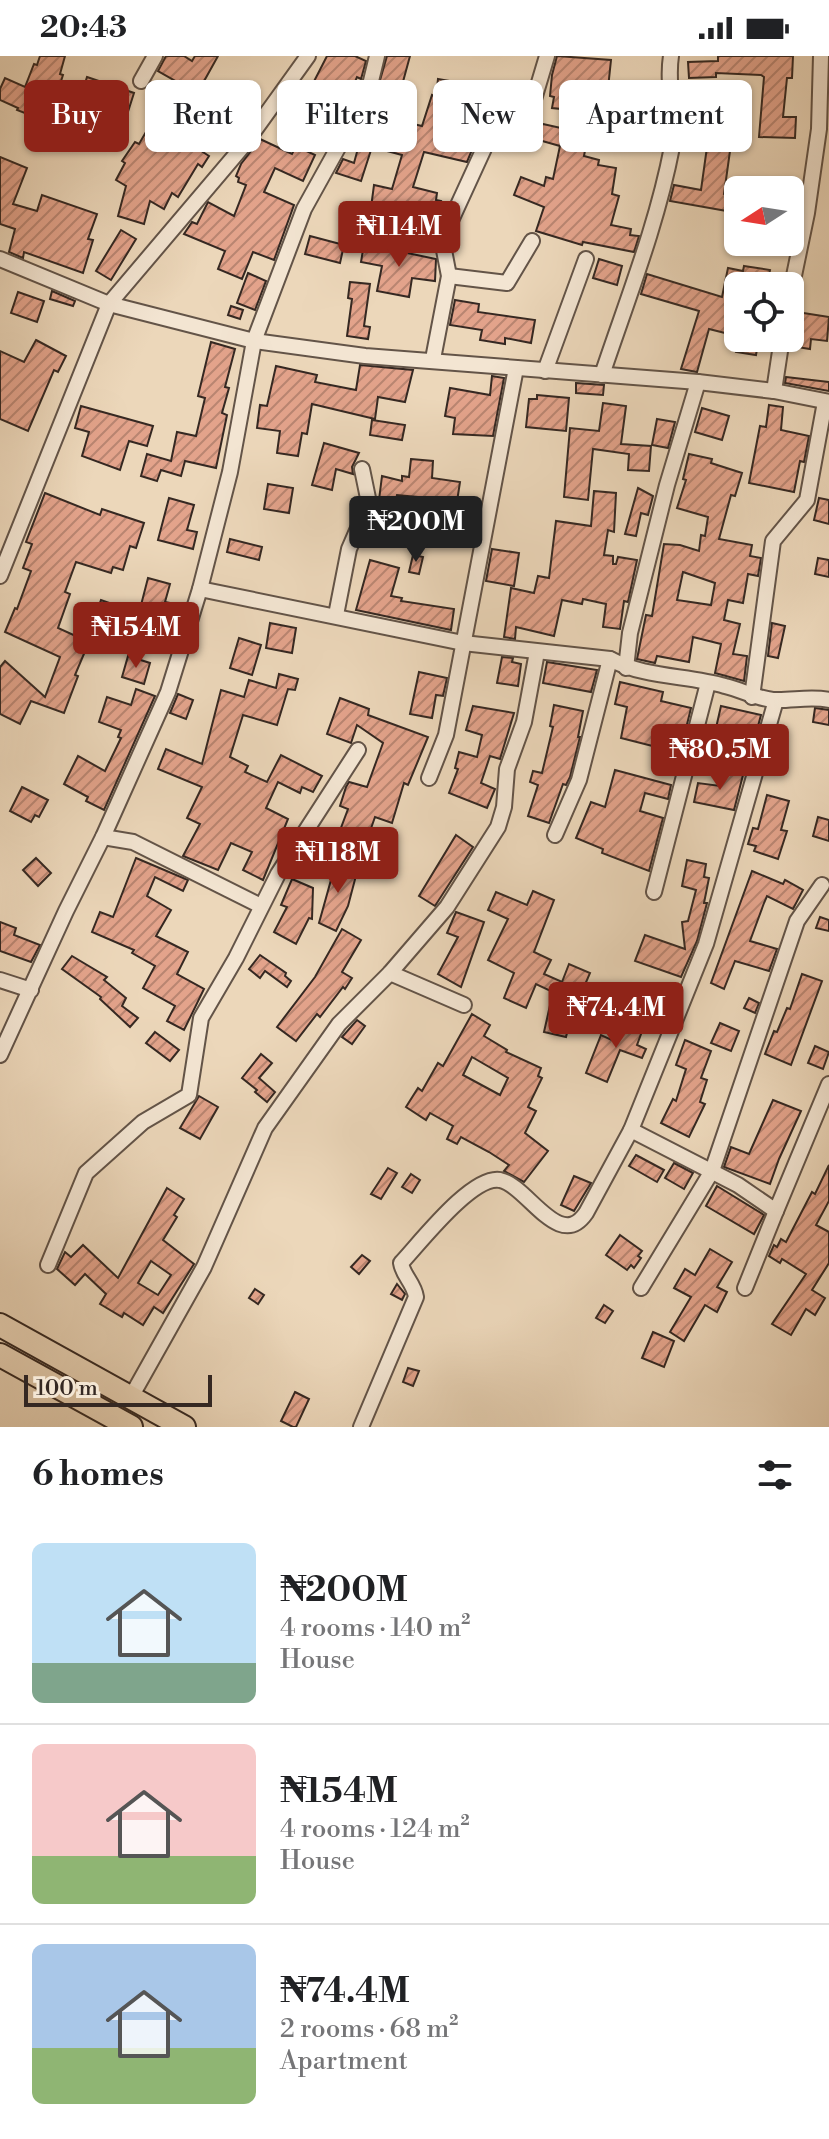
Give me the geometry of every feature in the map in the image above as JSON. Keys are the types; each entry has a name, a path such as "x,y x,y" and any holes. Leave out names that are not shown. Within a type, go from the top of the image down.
{"highway":[{"path":"0,1325 184,1427"},
{"path":"0,1355 131,1427"}],"street":[{"path":"141,81 155,56"},
{"path":"0,576 109,304 244,145 308,56"},
{"path":"0,1055 168,692 200,589 230,472 254,341 304,209 355,117 371,81 377,56"},
{"path":"433,359 449,276 443,245 448,227 498,118 532,106 547,56"},
{"path":"602,375 652,226 672,143 668,72 671,56"},
{"path":"795,272 819,129 821,56"},
{"path":"449,276 507,283 532,241"},
{"path":"0,259 109,304 254,341 365,356 698,382 774,391 827,402 807,500 773,541 752,697"},
{"path":"545,371 586,259"},
{"path":"774,391 780,352"},
{"path":"429,778 446,735 516,368"},
{"path":"626,668 630,633 641,588 667,485 698,382"},
{"path":"336,615 349,549 369,503 362,469"},
{"path":"200,589 463,643 610,659 626,668 726,686 752,697 829,700"},
{"path":"131,1397 204,1267 265,1128 339,1024 390,973 447,907 498,827 504,807 507,769 524,722 537,652"},
{"path":"555,835 579,780 610,659"},
{"path":"654,892 708,683"},
{"path":"361,1427 416,1297 401,1263 469,1191 484,1181 501,1180 560,1224 574,1226 579,1223 631,1130 714,923 776,700"},
{"path":"48,1265 86,1173 143,1122 189,1095 201,1018 236,958 278,874 358,750"},
{"path":"103,837 133,842 261,906"},
{"path":"641,1288 712,1171 797,921 822,885"},
{"path":"390,973 464,1005"},
{"path":"0,980 31,990"},
{"path":"745,1288 829,1084"},
{"path":"631,1130 712,1171 776,1211"}],"building":[{"path":"40,56 65,56 61,80 28,80 34,64 37,65"},
{"path":"166,56 184,56 192,61 195,56 218,56 205,80 174,80 158,71"},
{"path":"327,56 355,56 366,61 361,79 315,80"},
{"path":"387,56 410,56 403,80 380,80"},
{"path":"557,56 611,60 609,80 559,80 559,109 552,108 552,75"},
{"path":"718,56 793,56 792,78 787,78 783,117 796,117 795,138 759,137 764,77 761,75 716,73 716,77 689,78 688,62 718,61"},
{"path":"5,78 24,87 24,113 0,100 0,89"},
{"path":"129,91 134,93 129,109"},
{"path":"432,95 433,152 471,152 467,162 424,152 413,187 437,193 436,200 441,201 438,211 434,209 432,219 383,207 380,218 370,215 374,185 392,189 402,155 391,152 417,152 417,125 422,126"},
{"path":"543,124 559,128 559,146 543,141"},
{"path":"145,134 145,152 203,152 209,156 202,167 198,164 178,197 172,193 164,209 150,201 144,224 118,216 126,186 116,180 125,163 122,161 135,142 139,144"},
{"path":"261,139 277,147 277,152 309,152 315,155 303,181 275,168 264,192 294,205 274,260 253,252 242,279 218,269 225,251 184,234 192,222 197,224 208,202 234,216 246,185 238,182 236,176 250,152 261,152"},
{"path":"559,151 585,152 584,156 599,160 598,165 616,168 612,194 619,196 611,225 631,229 630,235 639,236 634,252 583,242 582,245 536,231 544,207 514,195 521,177 544,186 546,177 553,179"},
{"path":"357,152 370,152 361,181 336,173 343,159 354,163"},
{"path":"706,152 730,152 727,176 724,176 724,211 670,201 674,185 701,190"},
{"path":"0,157 27,168 13,204 37,211 42,195 97,214 88,239 93,240 83,273 24,252 23,258 9,252 15,229 0,224"},
{"path":"121,230 136,239 111,280 96,271"},
{"path":"310,236 344,245 340,263 305,254"},
{"path":"364,244 436,259 435,281 412,278 409,297 377,291 382,266 361,262"},
{"path":"599,259 622,266 617,285 593,278"},
{"path":"744,266 770,270 727,272 728,268 743,271"},
{"path":"248,273 266,281 255,310 237,303"},
{"path":"647,274 722,297 724,287 724,333 709,329 697,372 681,369 699,311 641,294"},
{"path":"350,282 370,284 364,326 370,327 368,339 347,336 352,299 348,298"},
{"path":"52,291 75,301 73,306 50,299"},
{"path":"18,292 44,301 37,322 11,313"},
{"path":"455,300 479,304 478,312 535,320 531,343 505,338 505,344 480,340 482,330 450,325"},
{"path":"231,306 243,310 240,319 228,315"},
{"path":"804,313 829,317 827,341 811,339 810,349 804,348"},
{"path":"36,340 66,356 58,372 54,370 28,431 0,419 0,351 24,362"},
{"path":"211,342 235,349 225,387 229,388 222,413 227,415 216,468 185,461 181,476 161,470 157,481 141,476 147,454 171,461 177,432 196,436 205,398 198,396"},
{"path":"360,365 413,370 405,402 378,397 375,419 312,404 307,434 302,433 298,456 277,453 280,431 257,428 260,405 267,406 276,366 317,375 315,382 356,390"},
{"path":"492,376 504,378 493,436 453,434 455,418 445,416 450,388 490,395"},
{"path":"786,377 829,382 829,391 785,383"},
{"path":"576,383 604,385 603,395 576,393"},
{"path":"537,395 569,398 566,431 526,427 529,399 537,399"},
{"path":"603,403 626,406 621,444 651,446 649,471 628,470 629,454 593,449 588,500 564,497 570,428 599,431"},
{"path":"769,405 783,407 781,430 809,436 794,492 749,483 760,426 766,427"},
{"path":"81,406 153,426 147,446 129,441 120,470 82,456 89,432 75,428"},
{"path":"702,408 729,416 722,440 695,432"},
{"path":"657,419 675,422 668,448 652,445"},
{"path":"372,420 405,425 402,440 370,435"},
{"path":"324,443 359,453 352,467 353,474 336,469 332,490 312,485"},
{"path":"689,454 712,459 711,463 742,473 735,496 731,495 719,539 752,545 750,556 761,558 758,576 748,574 743,603 728,600 724,620 740,624 733,654 747,656 744,681 715,673 721,644 693,637 689,662 657,656 655,663 637,659 646,615 652,616 664,544 699,551 701,535 705,536 708,517 677,508 686,480 683,479","holes":["683,572 715,583 711,605 677,600"]},
{"path":"411,459 433,461 432,478 460,482 450,533 425,530 428,498 397,495 393,512 378,508 382,476 402,481 402,476 409,477"},
{"path":"268,484 293,488 289,513 264,509"},
{"path":"638,488 653,496 648,515 641,513 636,536 625,534"},
{"path":"594,491 616,493 614,532 608,530 604,555 613,556 613,564 616,564 618,557 637,560 628,602 624,601 620,629 603,627 606,604 583,599 582,604 562,600 554,636 516,627 515,639 504,637 511,588 534,593 538,576 549,578 556,521 591,526"},
{"path":"45,493 100,515 102,509 144,523 136,548 130,546 123,570 113,567 111,573 76,562 65,592 70,594 58,628 89,642 75,675 78,676 64,713 31,701 20,724 0,714 0,667 5,661 45,697 60,657 5,632 31,571 23,568 32,544 26,542"},
{"path":"169,498 194,505 187,530 197,532 193,549 158,540"},
{"path":"819,498 829,500 829,524 814,520"},
{"path":"230,539 262,547 259,560 227,552"},
{"path":"492,549 519,553 514,586 486,581"},
{"path":"413,555 423,557 419,574 409,572"},
{"path":"818,558 829,560 829,577 815,574"},
{"path":"370,560 399,568 391,596 402,598 401,601 454,609 451,630 356,610"},
{"path":"148,578 170,584 165,602 170,603 161,632 119,619 114,633 92,625 101,600 129,610 130,606 140,609"},
{"path":"270,623 296,628 292,653 266,648"},
{"path":"772,623 785,626 778,658 768,656"},
{"path":"239,638 261,645 252,675 230,668"},
{"path":"128,656 150,663 144,684 122,677"},
{"path":"502,657 513,658 512,662 521,664 518,686 497,683"},
{"path":"547,662 597,670 591,692 543,683"},
{"path":"419,672 447,678 443,696 436,695 432,718 410,714"},
{"path":"279,674 298,679 295,690 288,689 277,725 243,715 230,757 248,766 245,772 267,782 281,755 322,776 313,792 302,787 300,793 278,782 266,808 288,819 263,880 243,870 252,852 231,843 218,870 183,856 200,824 187,818 202,787 158,769 166,749 202,764 221,690 244,697 249,680 276,688"},
{"path":"620,682 663,692 661,701 691,708 680,753 621,738 627,707 615,704"},
{"path":"136,689 155,696 104,810 64,784 78,756 105,771 121,738 118,737 121,730 99,722 107,697 131,705"},
{"path":"178,694 193,700 186,719 170,713"},
{"path":"340,698 369,709 368,715 428,737 408,785 404,783 392,823 375,817 368,837 355,832 347,856 313,838 319,829 332,835 333,831 339,833 348,809 340,806 346,787 349,782 367,787 383,743 357,725 351,743 327,734"},
{"path":"554,705 583,711 570,777 566,785 563,784 549,823 528,816 538,785 530,782 533,771 542,773 553,727 550,726"},
{"path":"473,706 514,713 500,759 490,756 481,783 495,789 487,808 449,793 458,769 455,768 459,752 477,757 482,735 466,730"},
{"path":"721,706 761,715 755,737 716,728"},
{"path":"815,708 829,710 829,725 813,722"},
{"path":"615,770 671,785 668,799 645,793 640,811 663,818 649,871 602,853 603,849 576,838 591,802 605,807"},
{"path":"723,772 743,775 734,810 694,802 698,783 720,786"},
{"path":"22,787 48,800 39,817 35,815 31,822 10,811"},
{"path":"767,795 789,801 781,830 787,831 778,859 754,851 756,846 748,844 753,828 758,829"},
{"path":"818,817 829,820 829,841 813,836"},
{"path":"456,835 473,847 435,906 419,896"},
{"path":"304,853 314,853 314,871 301,870"},
{"path":"36,858 51,873 38,886 23,870"},
{"path":"136,858 188,880 183,891 155,877 147,896 171,910 156,936 188,952 177,974 204,989 184,1030 167,1021 175,1006 143,988 155,966 132,953 134,950 92,932 100,912 113,917"},
{"path":"687,860 706,864 704,877 709,878 704,903 707,903 697,941 681,977 635,961 645,935 685,949 682,922 688,921 696,890 682,886"},
{"path":"336,862 358,868 348,906 336,931 319,923"},
{"path":"752,871 783,884 785,880 803,890 793,909 767,896 750,941 777,949 769,971 735,961 724,989 711,983"},
{"path":"292,879 313,888 312,919 309,918 296,944 274,932 287,907 281,905"},
{"path":"533,891 554,900 534,952 551,960 544,974 562,982 569,964 590,973 584,987 576,984 568,1004 574,1005 566,1037 544,1032 553,992 536,984 526,1008 504,998 514,973 488,960 508,919 488,910 496,892 527,905"},
{"path":"456,912 484,922 461,987 438,974 458,937 447,933"},
{"path":"820,917 829,920 829,931 816,928"},
{"path":"0,922 16,928 14,935 40,945 31,962 0,951"},
{"path":"342,929 361,940 342,972 352,978 296,1041 277,1027 315,977"},
{"path":"260,955 286,973 285,976 291,981 287,987 265,971 260,978 249,969"},
{"path":"72,956 107,977 104,980 126,998 122,1006 138,1018 130,1027 101,997 62,969"},
{"path":"802,974 822,981 791,1065 765,1054 774,1031 777,1032 787,1008 790,1009"},
{"path":"596,985 635,996 632,1007 593,991"},
{"path":"749,998 759,1003 755,1013 744,1008"},
{"path":"472,1014 490,1025 484,1036 506,1052 541,1068 538,1076 542,1078 528,1107 536,1111 525,1133 548,1151 524,1182 504,1171 509,1165 489,1152 461,1137 457,1144 447,1139 453,1126 430,1113 426,1120 406,1107 418,1088 422,1091 438,1063 443,1066","holes":["472,1057 508,1078 500,1095 463,1075"]},
{"path":"625,1018 644,1026 637,1045 646,1049 642,1058 620,1050 607,1082 586,1073 601,1035 616,1042"},
{"path":"357,1020 365,1026 352,1044 342,1037"},
{"path":"720,1023 739,1031 731,1051 711,1043"},
{"path":"155,1032 179,1050 170,1061 146,1043"},
{"path":"685,1040 711,1051 701,1078 707,1080 700,1102 705,1104 689,1137 661,1123 673,1099 676,1101 686,1069 676,1065"},
{"path":"815,1046 829,1052 823,1069 808,1063"},
{"path":"261,1054 272,1063 259,1078 275,1092 267,1102 242,1078"},
{"path":"199,1096 218,1107 200,1139 180,1128"},
{"path":"773,1100 801,1111 770,1184 724,1167 731,1147 749,1154"},
{"path":"636,1155 664,1170 657,1182 629,1166"},
{"path":"674,1163 693,1173 684,1189 665,1178"},
{"path":"829,1165 829,1201 816,1225 829,1232 829,1263 812,1290 825,1298 815,1315 806,1309 791,1335 772,1324 806,1274 782,1259 780,1263 769,1256 781,1239 786,1242"},
{"path":"388,1168 397,1173 381,1199 371,1194"},
{"path":"411,1174 420,1180 412,1193 402,1187"},
{"path":"574,1176 591,1183 574,1211 561,1205"},
{"path":"717,1186 764,1215 754,1234 706,1206"},
{"path":"167,1188 184,1199 163,1240 194,1264 163,1313 154,1307 143,1325 124,1313 122,1317 100,1304 106,1294 85,1274 75,1285 57,1269 65,1252 71,1257 83,1245 118,1278","holes":["151,1261 171,1275 158,1295 138,1283"]},
{"path":"620,1235 642,1251 634,1268 631,1265 627,1270 606,1255"},
{"path":"710,1249 732,1262 717,1287 727,1292 717,1312 705,1305 684,1341 670,1332 691,1297 674,1288 685,1269 695,1275"},
{"path":"362,1255 370,1261 359,1274 351,1267"},
{"path":"397,1284 405,1294 402,1300 391,1294"},
{"path":"255,1289 264,1295 258,1304 249,1298"},
{"path":"604,1305 613,1311 605,1323 596,1318"},
{"path":"653,1332 674,1341 664,1367 642,1358"},
{"path":"408,1368 419,1371 413,1386 403,1382"},
{"path":"295,1392 309,1399 296,1427 293,1427 281,1421"}]}
